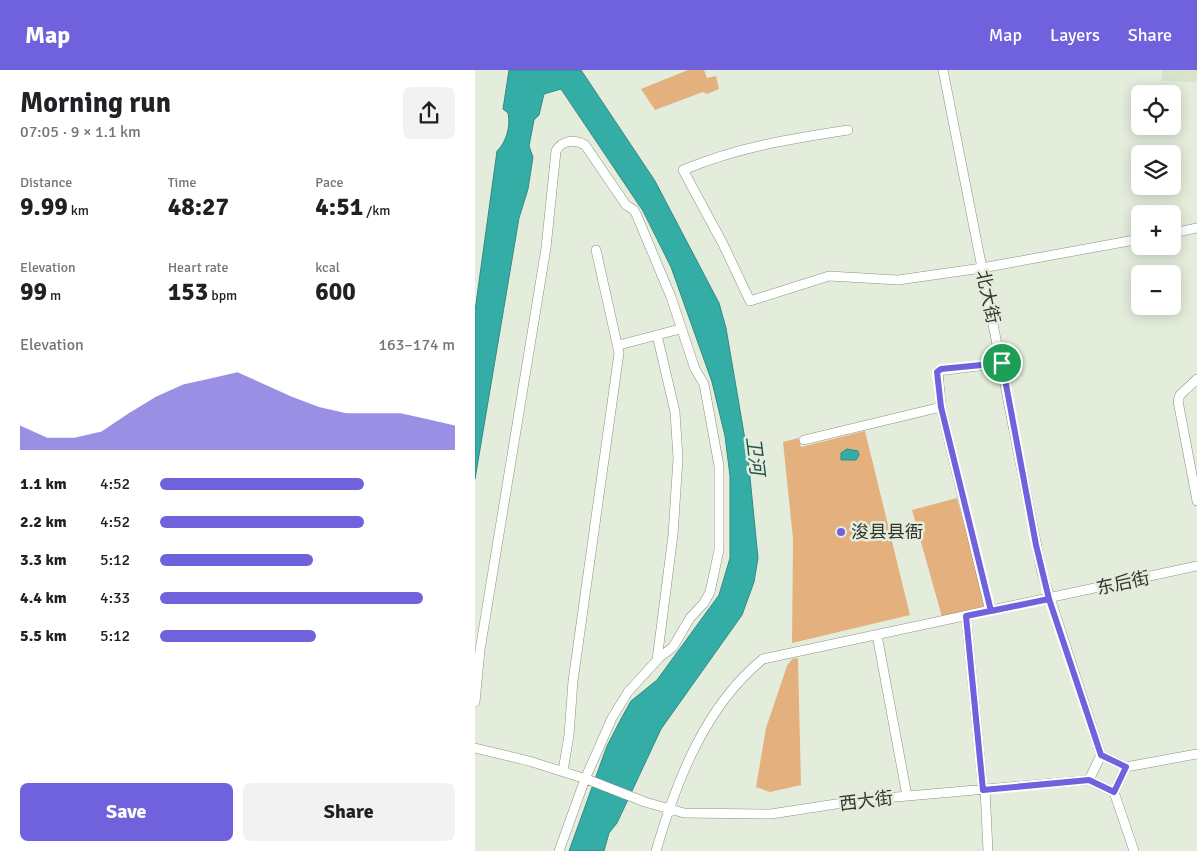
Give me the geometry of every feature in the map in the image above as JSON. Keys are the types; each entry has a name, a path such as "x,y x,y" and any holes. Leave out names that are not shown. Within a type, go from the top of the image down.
{"street":[{"name":"北大街","path":"943,70 1002,363 1036,545 1049,599 1101,755"},
{"path":"848,130 761,143 714,157 683,170 723,244 750,301 829,276 898,280 982,268 1131,241"},
{"path":"475,702 480,650 545,248 556,151 559,146 568,141 579,141 585,145 626,205 634,210 671,297 680,329 695,369 704,384 719,466 719,550 710,592 690,618 673,647 657,660 628,692 612,718 559,851"},
{"path":"1181,231 1197,228"},
{"path":"563,772 569,735 573,681 609,437 619,345 596,250"},
{"path":"619,345 680,329"},
{"path":"657,335 675,412 678,458 673,535 657,660"},
{"path":"991,611 941,407 938,371 1002,363"},
{"path":"1197,379 1180,395 1178,401 1197,501"},
{"path":"804,440 941,407"},
{"name":"东后街","path":"656,851 668,809 682,773 705,728 763,659 1197,566"},
{"path":"966,616 984,789 987,851"},
{"path":"877,635 907,796"},
{"name":"西大街","path":"475,748 529,760 587,779 644,801 684,812 771,814 862,800 1089,780"},
{"path":"1114,792 1089,780 1101,755 1126,767 1197,754"},
{"path":"1126,767 1114,792 1134,851"}],"shaded area":[{"path":"688,70 704,70 707,78 716,76 719,89 707,94 703,92 655,110 641,89"},
{"path":"1162,70 1197,70 1197,82 1162,81"},
{"name":"浚县县衙","path":"865,431 910,615 792,643 793,539 783,442 798,438 801,447"},
{"path":"957,498 986,606 942,617 912,510"},
{"path":"798,658 801,785 770,792 756,787 766,728 787,666 792,659"}],"water":[{"path":"509,70 581,70 655,181 719,303 726,328 748,457 758,558 754,582 742,615 661,729 617,823 609,833 604,851 569,851 607,746 631,701 657,680 719,595 730,558 730,476 725,436 712,382 671,267 643,211 561,89 544,94 539,115 534,120 529,146 533,157 528,189 519,218 475,479 475,311 497,151 503,144 508,129 508,113 503,109"},
{"path":"847,449 858,451 859,455 856,460 841,460 841,453"}],"place":[{"name":"浚县县衙","path":"841,532"}],"route":[{"path":"1002,363 941,369 937,372 941,407 991,611 1049,599 1101,755 1126,767 1114,792 1089,780 983,790 966,616 991,611 1049,599 1036,545 1002,363"}],"water label":[{"name":"卫河","path":"755,456"}]}
